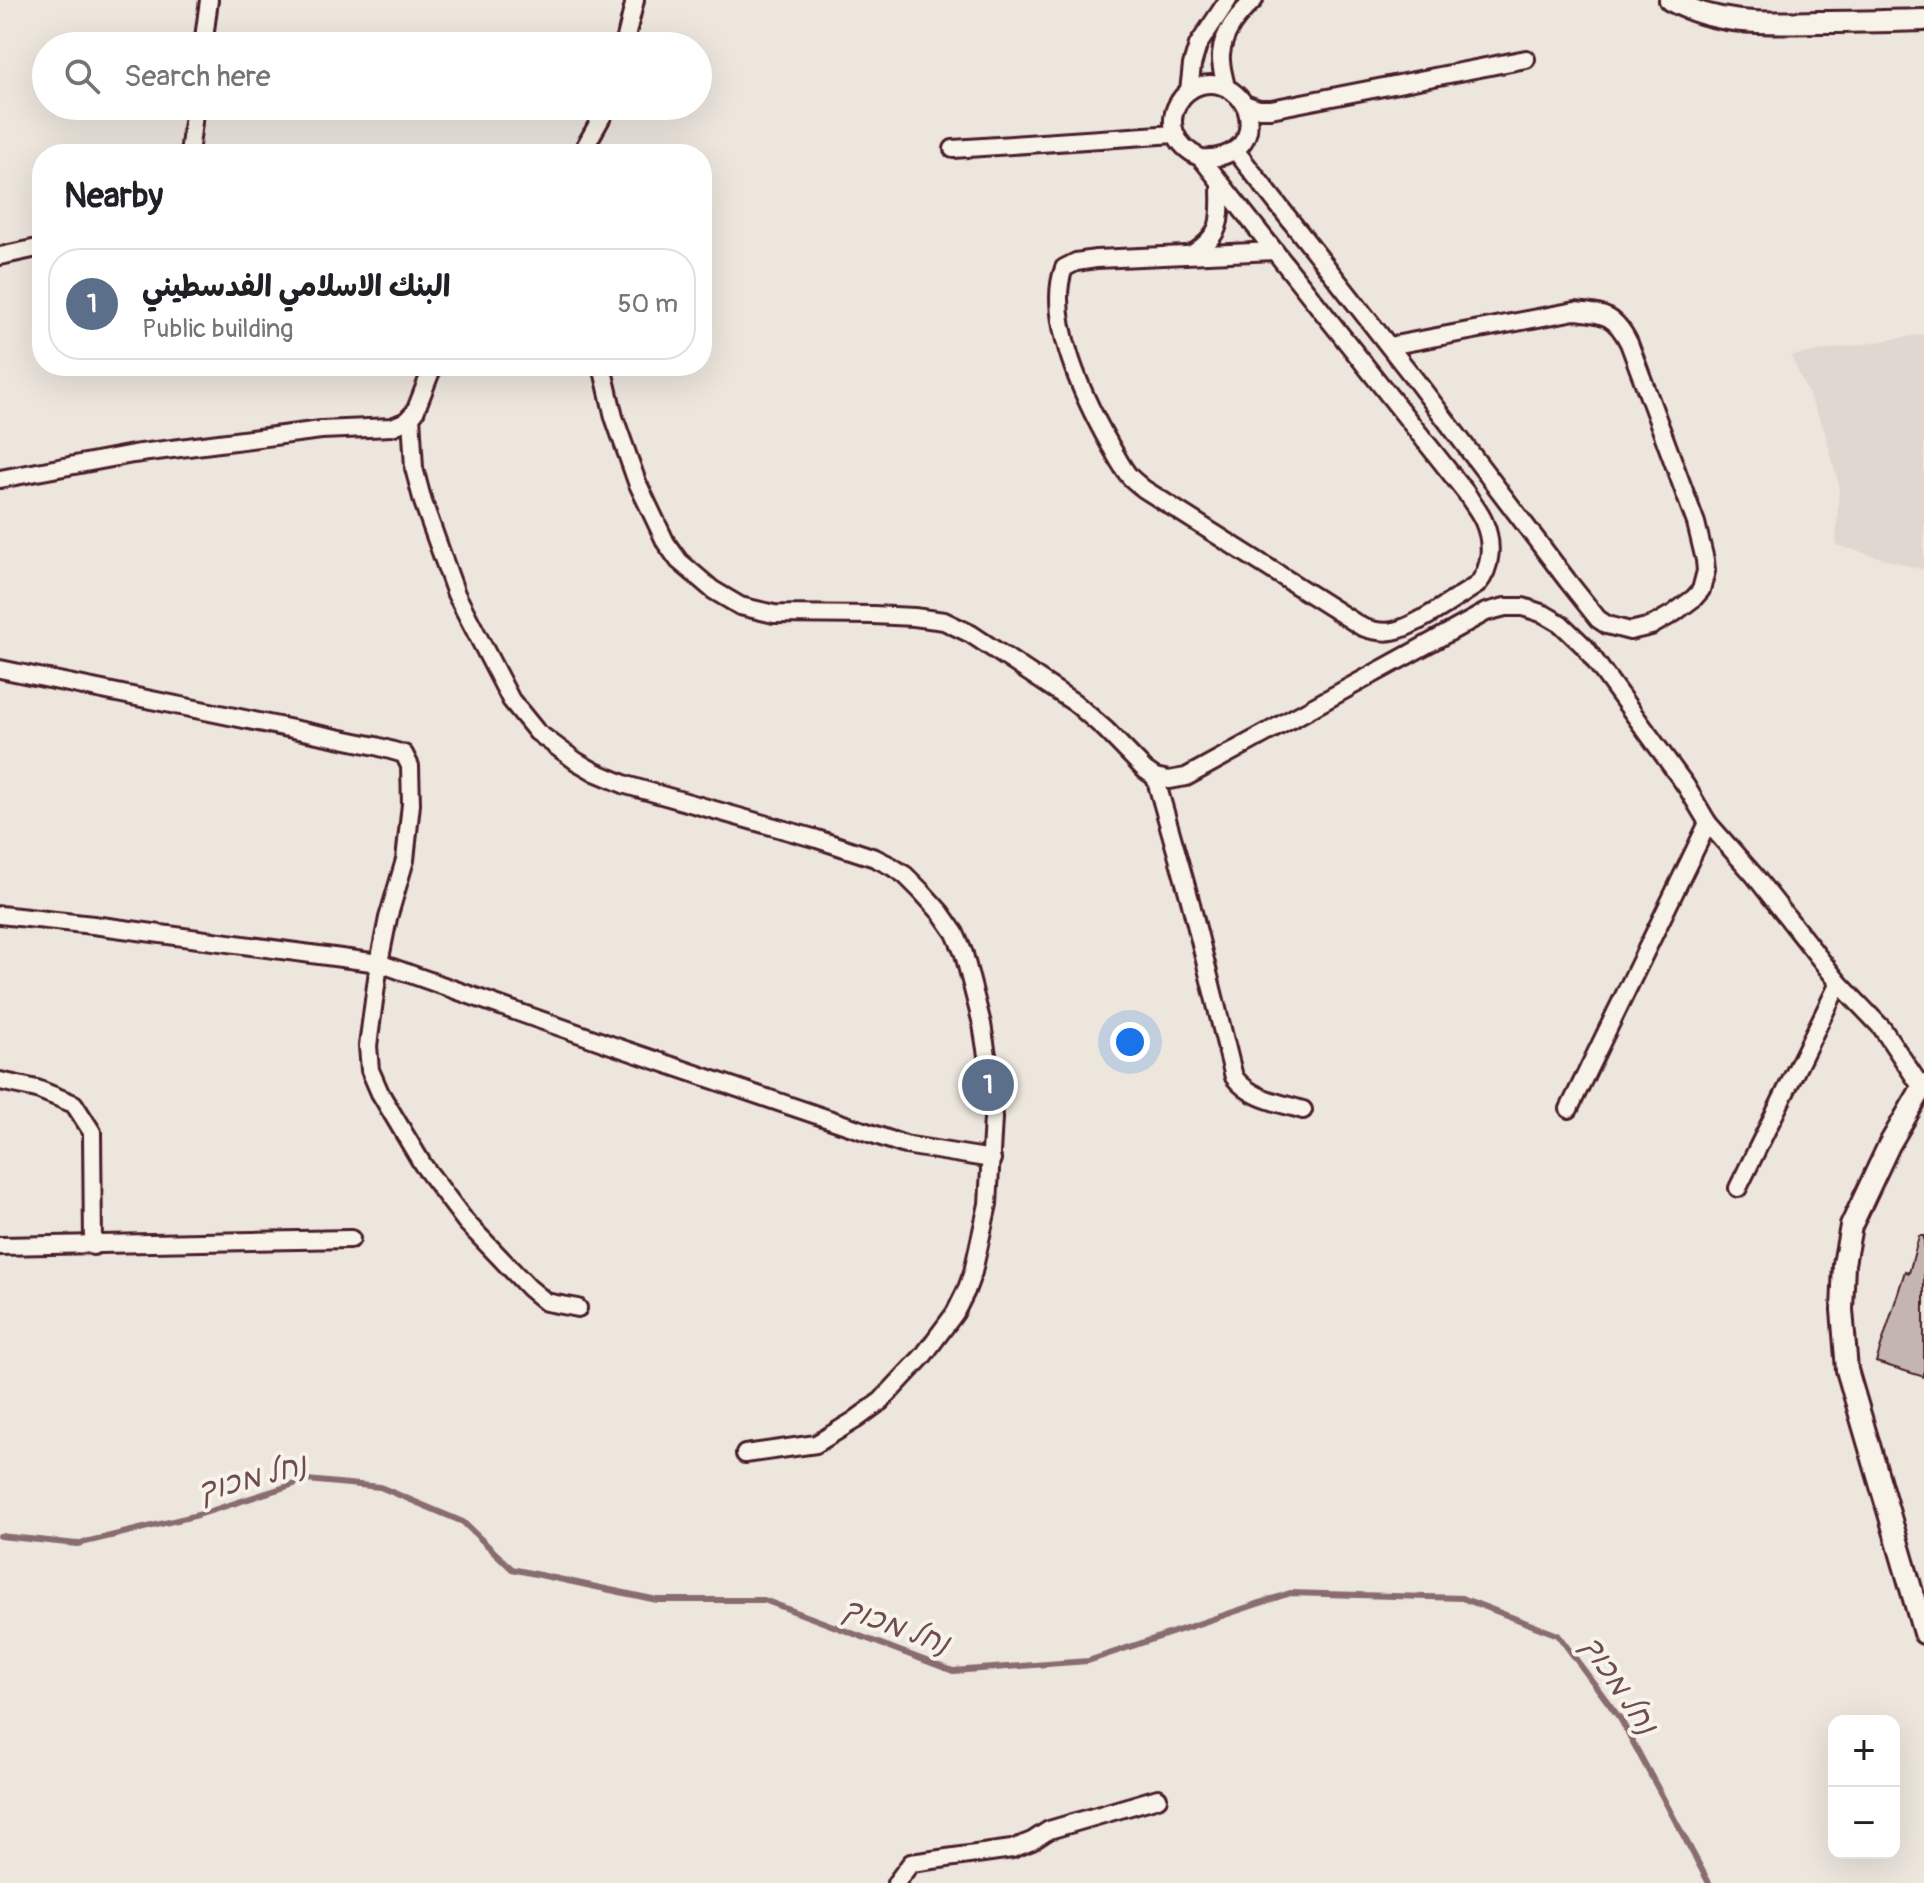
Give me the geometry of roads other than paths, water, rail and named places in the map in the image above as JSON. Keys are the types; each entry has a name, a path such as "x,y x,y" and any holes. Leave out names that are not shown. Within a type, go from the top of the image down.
{"street":[{"path":"205,32 209,0"},
{"path":"627,32 635,0"},
{"path":"1189,91 1198,45 1228,0"},
{"path":"1226,87 1221,55 1228,33 1237,16 1254,0"},
{"path":"1670,0 1704,15 1760,24 1924,20"},
{"path":"1244,104 1271,109 1526,59"},
{"path":"1200,85 1226,87 1244,104 1248,129 1243,141 1225,157 1201,158 1181,145 1175,134 1174,111 1189,91 1200,85"},
{"path":"190,144 193,120"},
{"path":"587,144 600,120"},
{"path":"953,149 1175,134"},
{"path":"1235,150 1598,619 1607,625 1630,631 1651,626 1674,613 1701,590 1706,571 1696,523 1621,326 1601,314 1575,311 1389,346"},
{"path":"1201,158 1220,183 1275,251 1467,494 1484,521 1490,543 1489,563 1483,578 1477,585 1408,626 1393,631 1376,632 1362,627 1144,489 1130,477 1119,461 1091,411 1069,354 1058,303 1059,281 1064,268 1076,262 1096,259 1275,251"},
{"path":"1190,255 1206,244 1220,222 1220,183"},
{"path":"0,256 32,249"},
{"path":"0,479 133,454 321,430 392,427 406,421 415,412 429,376"},
{"path":"603,376 637,482 666,543 679,561 713,590 740,606 774,614 873,615 944,621 971,634 1075,703 1155,777 1169,780 1186,777 1486,612 1505,607 1523,607 1561,624 1585,647 1686,786 1708,823 1754,875 1839,983 1882,1028 1923,1087 1889,1145 1851,1226 1844,1264 1842,1310 1847,1370 1924,1633"},
{"path":"411,416 414,468 456,594 511,700 537,732 576,761 626,785 875,858 905,875 941,913 955,933 964,954 982,1024 993,1118 988,1204 973,1272 955,1313 939,1338 881,1401 816,1444 745,1454"},
{"path":"0,669 404,754 410,766 411,804 405,860 379,963 368,1046 370,1070 380,1093 423,1165 466,1222 546,1302 578,1308"},
{"path":"1155,777 1190,900 1234,1077 1244,1090 1303,1110"},
{"path":"1569,1109 1708,823"},
{"path":"0,915 379,963 905,1145 992,1159"},
{"path":"1738,1188 1839,983"},
{"path":"0,1081 37,1089 74,1104 92,1132 93,1246"},
{"path":"0,1246 351,1239"},
{"path":"896,1883 911,1863 1012,1849 1049,1830 1158,1798"}],"waterway":[{"name":"נחל מכוך","path":"0,1536 77,1544 198,1515 307,1480 380,1487 463,1522 512,1569 657,1600 764,1600 953,1671 1088,1661 1290,1593 1462,1598 1558,1635 1621,1720 1709,1883"}],"place":[{"name":"البنك الاسلامي الفدسطيني","path":"988,1085"}]}
